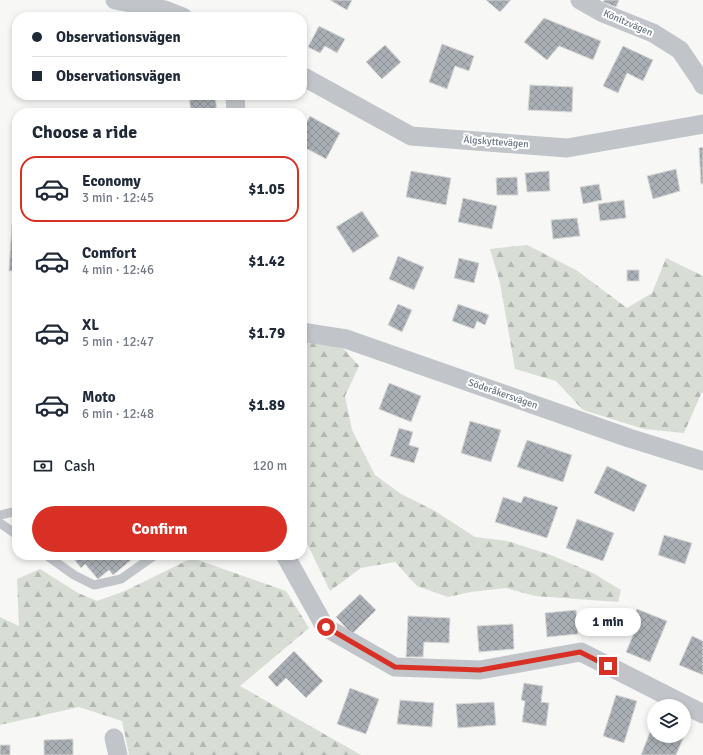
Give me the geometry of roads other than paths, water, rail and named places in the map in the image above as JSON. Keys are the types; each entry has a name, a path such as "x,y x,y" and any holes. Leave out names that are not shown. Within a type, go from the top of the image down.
{"street":[{"path":"115,0 170,12"},
{"name":"Könitzvägen","path":"580,0 602,13 653,33 680,50 703,85"},
{"name":"Älgskyttevägen","path":"307,79 411,136 567,148 703,124"},
{"name":"Söderåkersvägen","path":"307,333 346,339 629,438 703,461"},
{"path":"288,560 326,627 395,667 480,670 580,652 703,714"}],"lane":[{"path":"0,515 12,512"},
{"path":"0,523 12,531"},
{"path":"53,560 74,575 94,585 121,579 148,560"}]}
